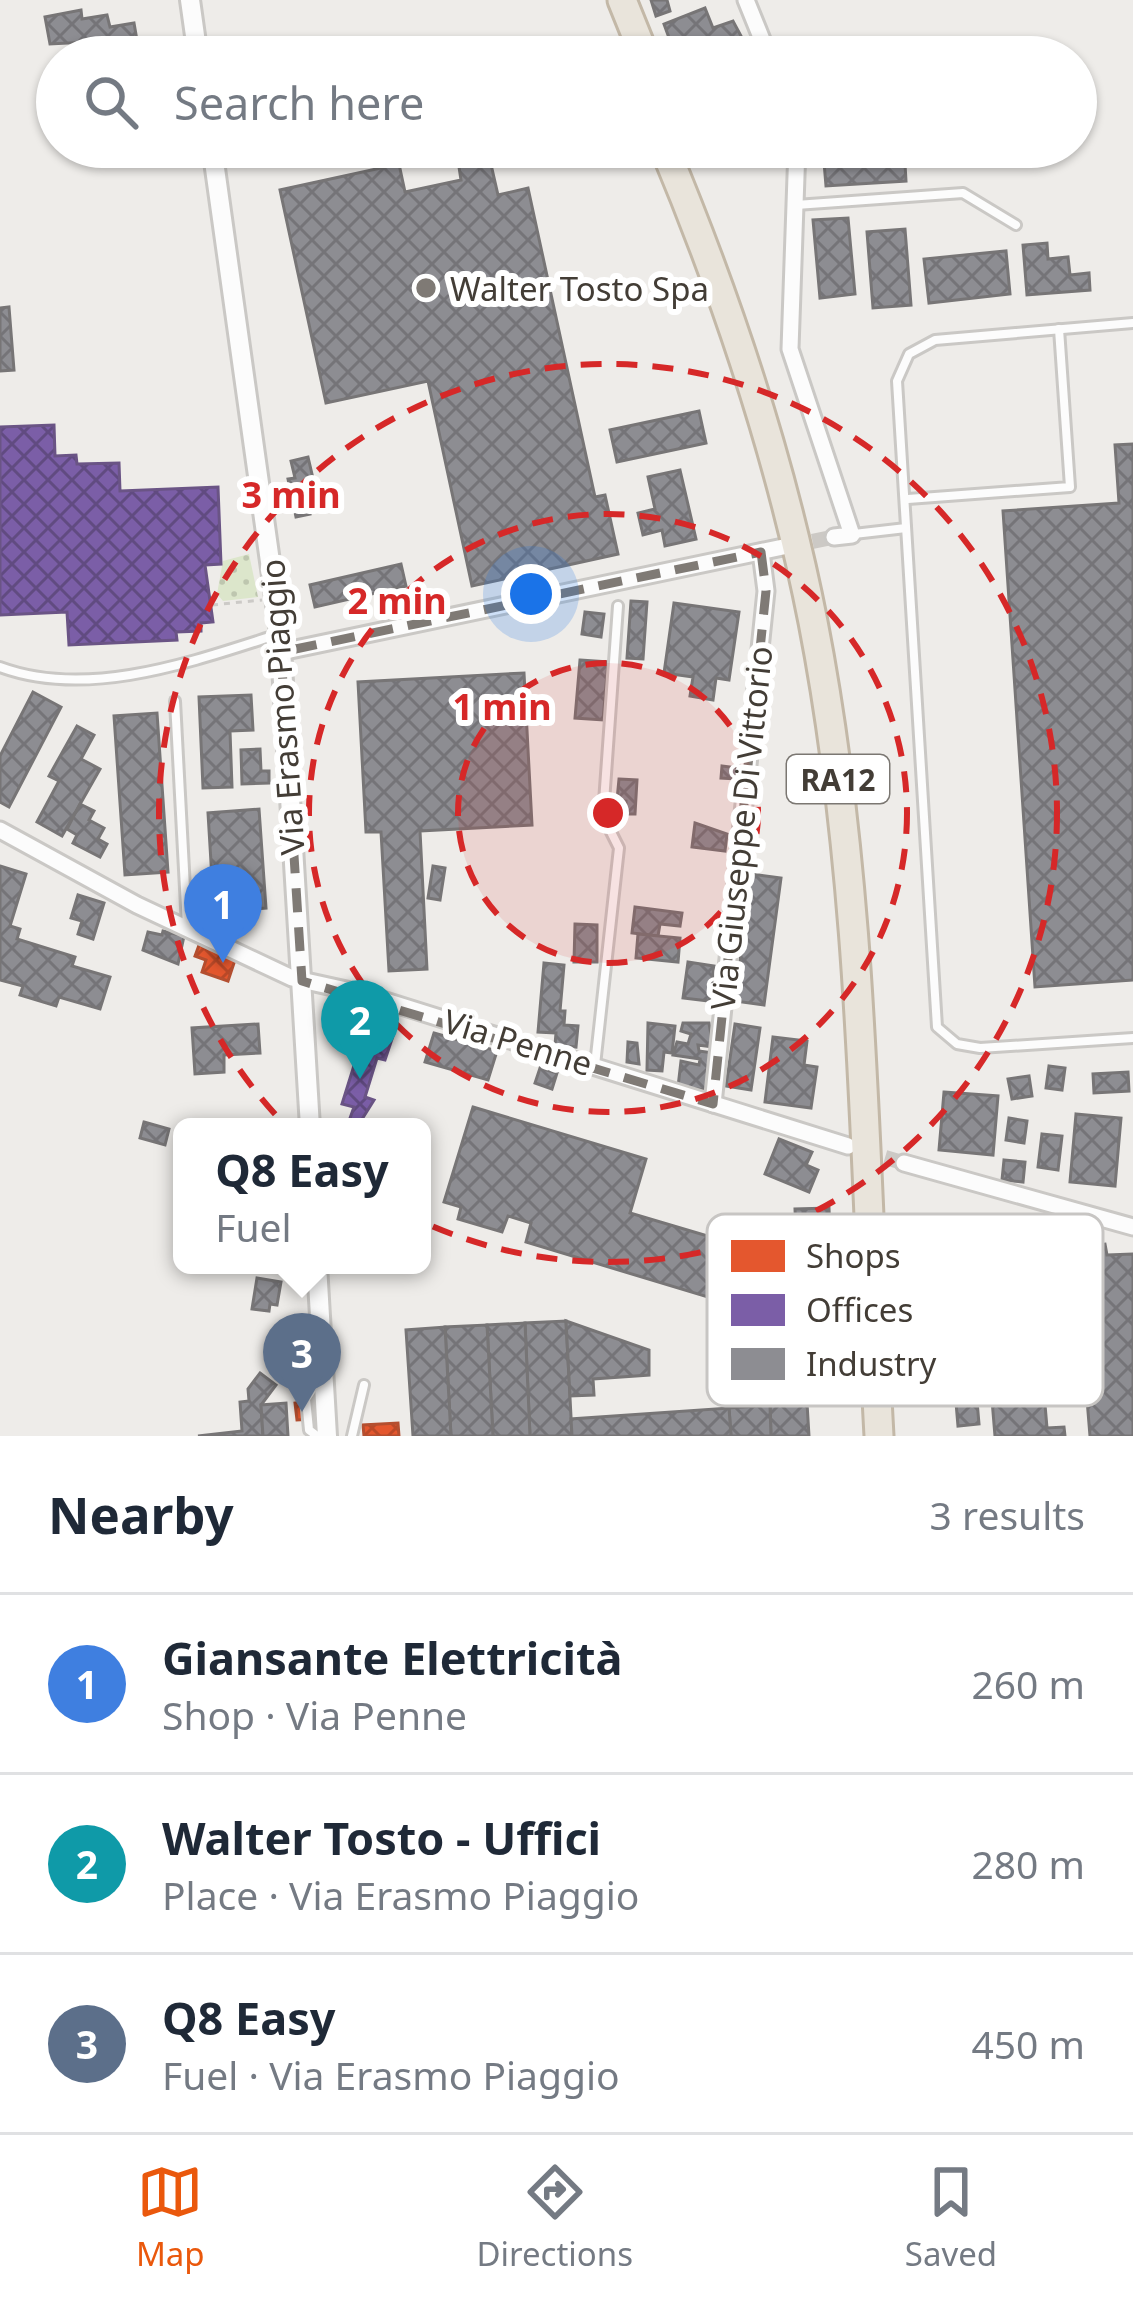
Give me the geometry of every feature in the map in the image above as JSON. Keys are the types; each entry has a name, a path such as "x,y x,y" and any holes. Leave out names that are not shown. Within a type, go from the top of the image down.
{"highway":[{"path":"602,0 617,36"},
{"path":"622,0 637,36"},
{"name":"RA12","path":"672,168 714,273 770,443 824,687 852,944 867,1214"},
{"name":"RA12","path":"691,168 740,292 784,428 840,675 867,902 885,1214"},
{"name":"RA12","path":"877,1406 879,1436"},
{"name":"RA12","path":"895,1406 897,1436"}],"street":[{"path":"190,0 195,36"},
{"path":"746,0 761,36"},
{"name":"Via Erasmo Piaggio","path":"215,168 276,598 310,1118"},
{"path":"796,168 790,349 852,535 834,537"},
{"path":"280,642 783,548"},
{"name":"Via Giuseppe Di Vittorio","path":"713,1104 766,591 761,552"},
{"name":"Via Penne","path":"0,830 137,905 302,981 360,993 848,1146"},
{"path":"904,1163 1086,1214"},
{"path":"1103,1219 1133,1227"},
{"path":"318,1274 327,1436"}],"lane":[{"path":"795,205 963,193 1016,225"},
{"path":"1133,323 935,340 909,354 898,381 908,499 931,1004 937,1027 957,1044 980,1048 1133,1038"},
{"path":"908,499 1070,487 1059,329"},
{"path":"852,535 906,528"},
{"path":"595,1066 619,848 603,816 618,606"},
{"path":"0,667 59,679 100,678 280,642"},
{"path":"175,701 187,926"},
{"path":"352,1436 364,1385"},
{"path":"317,1436 309,1430 306,1399 314,1387 324,1386"}],"path":[{"path":"212,605 276,598"}],"highlighted area":[{"path":"761,552 766,591 713,1104 302,981 281,652"}],"green space":[{"path":"249,554 258,597 223,601 217,594 223,561"}],"building: Shops":[{"path":"199,945 236,957 228,981 202,972 206,960 195,956"},
{"path":"311,1401 313,1419 297,1420 295,1403"},
{"path":"398,1423 399,1436 364,1436 363,1425"}],"building: Offices":[{"path":"54,425 55,456 76,455 77,464 119,463 120,491 218,487 221,564 205,565 213,622 201,623 201,631 176,632 177,640 69,645 67,612 0,615 0,427"},
{"path":"356,1021 394,1033 385,1060 377,1058 365,1097 374,1100 363,1118 350,1118 354,1107 342,1104 362,1040 351,1037"}],"building: Industry":[{"path":"651,0 667,0 670,11 656,16"},
{"path":"705,8 713,28 733,21 741,36 668,36 664,24"},
{"path":"81,10 82,19 107,15 110,27 134,23 136,36 49,36 45,17"},
{"name":"Walter Tosto Spa","path":"381,168 400,168 405,192 461,180 459,168 492,168 498,195 528,188 595,497 605,495 618,554 472,586 428,381 326,403 280,190"},
{"path":"824,168 905,168 906,181 826,186"},
{"path":"848,218 855,294 820,298 813,220"},
{"path":"905,229 911,305 873,308 867,232"},
{"path":"1047,243 1048,259 1068,257 1070,275 1089,273 1090,290 1027,295 1023,245"},
{"path":"1006,251 1010,294 929,303 924,259"},
{"path":"9,307 14,370 0,371 0,308"},
{"path":"699,411 706,443 617,462 610,430"},
{"path":"1133,444 1133,980 1035,987 1003,511 1119,503 1115,445"},
{"path":"308,457 315,487 305,490 310,514 296,517 288,479 295,478 291,461"},
{"path":"680,470 696,539 665,546 662,530 643,535 638,513 655,509 648,477"},
{"path":"401,564 406,586 315,607 310,585"},
{"path":"631,601 647,602 643,659 627,658"},
{"path":"674,603 739,612 729,680 716,678 713,700 690,696 693,677 664,673"},
{"path":"585,612 604,614 601,637 582,634"},
{"path":"580,660 608,662 603,720 575,718"},
{"path":"524,673 532,825 420,831 427,969 389,971 381,832 366,832 358,682"},
{"path":"33,692 61,707 9,807 0,802 0,756"},
{"path":"251,695 253,730 230,731 232,787 203,788 199,697"},
{"path":"157,713 168,872 125,875 114,716"},
{"path":"77,726 94,735 81,759 100,769 62,836 37,822 59,781 49,776"},
{"path":"260,749 261,771 269,771 269,783 242,784 241,750"},
{"path":"722,766 738,768 736,779 721,778"},
{"path":"619,779 637,780 635,814 626,814 626,801 617,800"},
{"path":"80,804 94,811 89,820 104,828 98,839 107,844 100,857 73,843 77,835 67,829"},
{"path":"259,809 266,908 214,912 208,813"},
{"path":"695,823 727,834 725,851 692,847"},
{"path":"0,866 26,874 10,926 20,929 17,939 75,957 72,966 110,977 100,1009 59,997 56,1006 20,995 23,986 0,980"},
{"path":"433,866 445,868 440,900 428,898"},
{"path":"751,874 781,878 764,1005 735,1001"},
{"path":"78,895 104,903 93,939 78,934 82,921 71,918"},
{"path":"635,907 682,913 680,926 660,924 658,936 632,933"},
{"path":"575,924 597,925 597,962 574,962"},
{"path":"163,931 184,936 178,964 143,950 148,932 162,935"},
{"path":"638,934 680,938 678,962 636,958"},
{"path":"688,962 714,966 709,1001 683,998"},
{"path":"544,963 564,965 560,1011 565,1011 564,1025 578,1026 576,1047 555,1045 556,1033 538,1032"},
{"path":"648,1023 675,1026 672,1053 664,1052 662,1071 647,1070"},
{"path":"683,1023 709,1023 713,1047 698,1045 699,1051 713,1053 707,1090 678,1087 681,1061 699,1065 700,1059 673,1055 677,1042 688,1044 691,1034 681,1031"},
{"path":"258,1024 260,1053 224,1055 224,1072 195,1074 192,1028"},
{"path":"735,1024 760,1028 751,1090 726,1086"},
{"path":"434,1033 497,1051 488,1080 425,1062"},
{"path":"773,1037 807,1041 804,1065 817,1067 811,1108 765,1102"},
{"path":"628,1042 637,1043 639,1064 627,1062"},
{"path":"1049,1066 1065,1068 1062,1090 1046,1088"},
{"path":"540,1068 557,1073 552,1089 535,1083"},
{"path":"1128,1072 1129,1091 1094,1093 1093,1074"},
{"path":"1029,1076 1032,1096 1012,1099 1008,1079"},
{"path":"944,1092 998,1096 993,1155 939,1150"},
{"path":"473,1107 646,1159 630,1213 707,1236 707,1297 526,1242 531,1223 508,1216 502,1232 458,1219 461,1207 444,1202"},
{"path":"1076,1114 1121,1118 1115,1186 1070,1182"},
{"path":"1009,1118 1027,1121 1024,1143 1006,1140"},
{"path":"144,1122 169,1129 165,1145 140,1138"},
{"path":"1042,1134 1062,1136 1058,1170 1038,1167"},
{"path":"779,1139 812,1152 806,1165 818,1170 809,1192 765,1174"},
{"path":"1004,1160 1025,1162 1023,1182 1002,1180"},
{"path":"829,1208 829,1214 795,1214 795,1209"},
{"path":"1103,1244 1107,1255 1133,1254 1133,1436 1090,1436 1088,1406 1103,1406"},
{"path":"257,1278 281,1282 277,1305 270,1304 269,1311 252,1309"},
{"path":"566,1321 572,1436 530,1436 525,1323"},
{"path":"566,1321 649,1350 649,1375 593,1379 594,1395 570,1396"},
{"path":"525,1323 530,1436 493,1436 487,1325"},
{"path":"487,1325 493,1436 451,1436 445,1327"},
{"path":"445,1327 451,1436 413,1436 406,1330"},
{"path":"260,1373 276,1385 261,1405 263,1436 198,1436 242,1431 240,1402 249,1401 248,1389"},
{"path":"286,1403 288,1436 263,1436 261,1405"},
{"path":"770,1406 807,1406 809,1436 771,1436"},
{"path":"770,1406 771,1436 731,1436 729,1408"},
{"path":"956,1406 977,1406 979,1424 958,1426"},
{"path":"993,1406 1045,1406 1047,1428 1064,1427 1065,1436 995,1436"},
{"path":"729,1408 731,1436 572,1436 571,1419"}],"tunnel":[{"path":"790,546 834,537"},
{"path":"863,1151 904,1163"}],"place":[{"name":"Walter Tosto Spa","path":"426,288"},
{"name":"Giansante Elettricità","path":"223,963"},
{"name":"Walter Tosto - Uffici","path":"360,1079"},
{"name":"Q8 Easy","path":"302,1412"}]}
